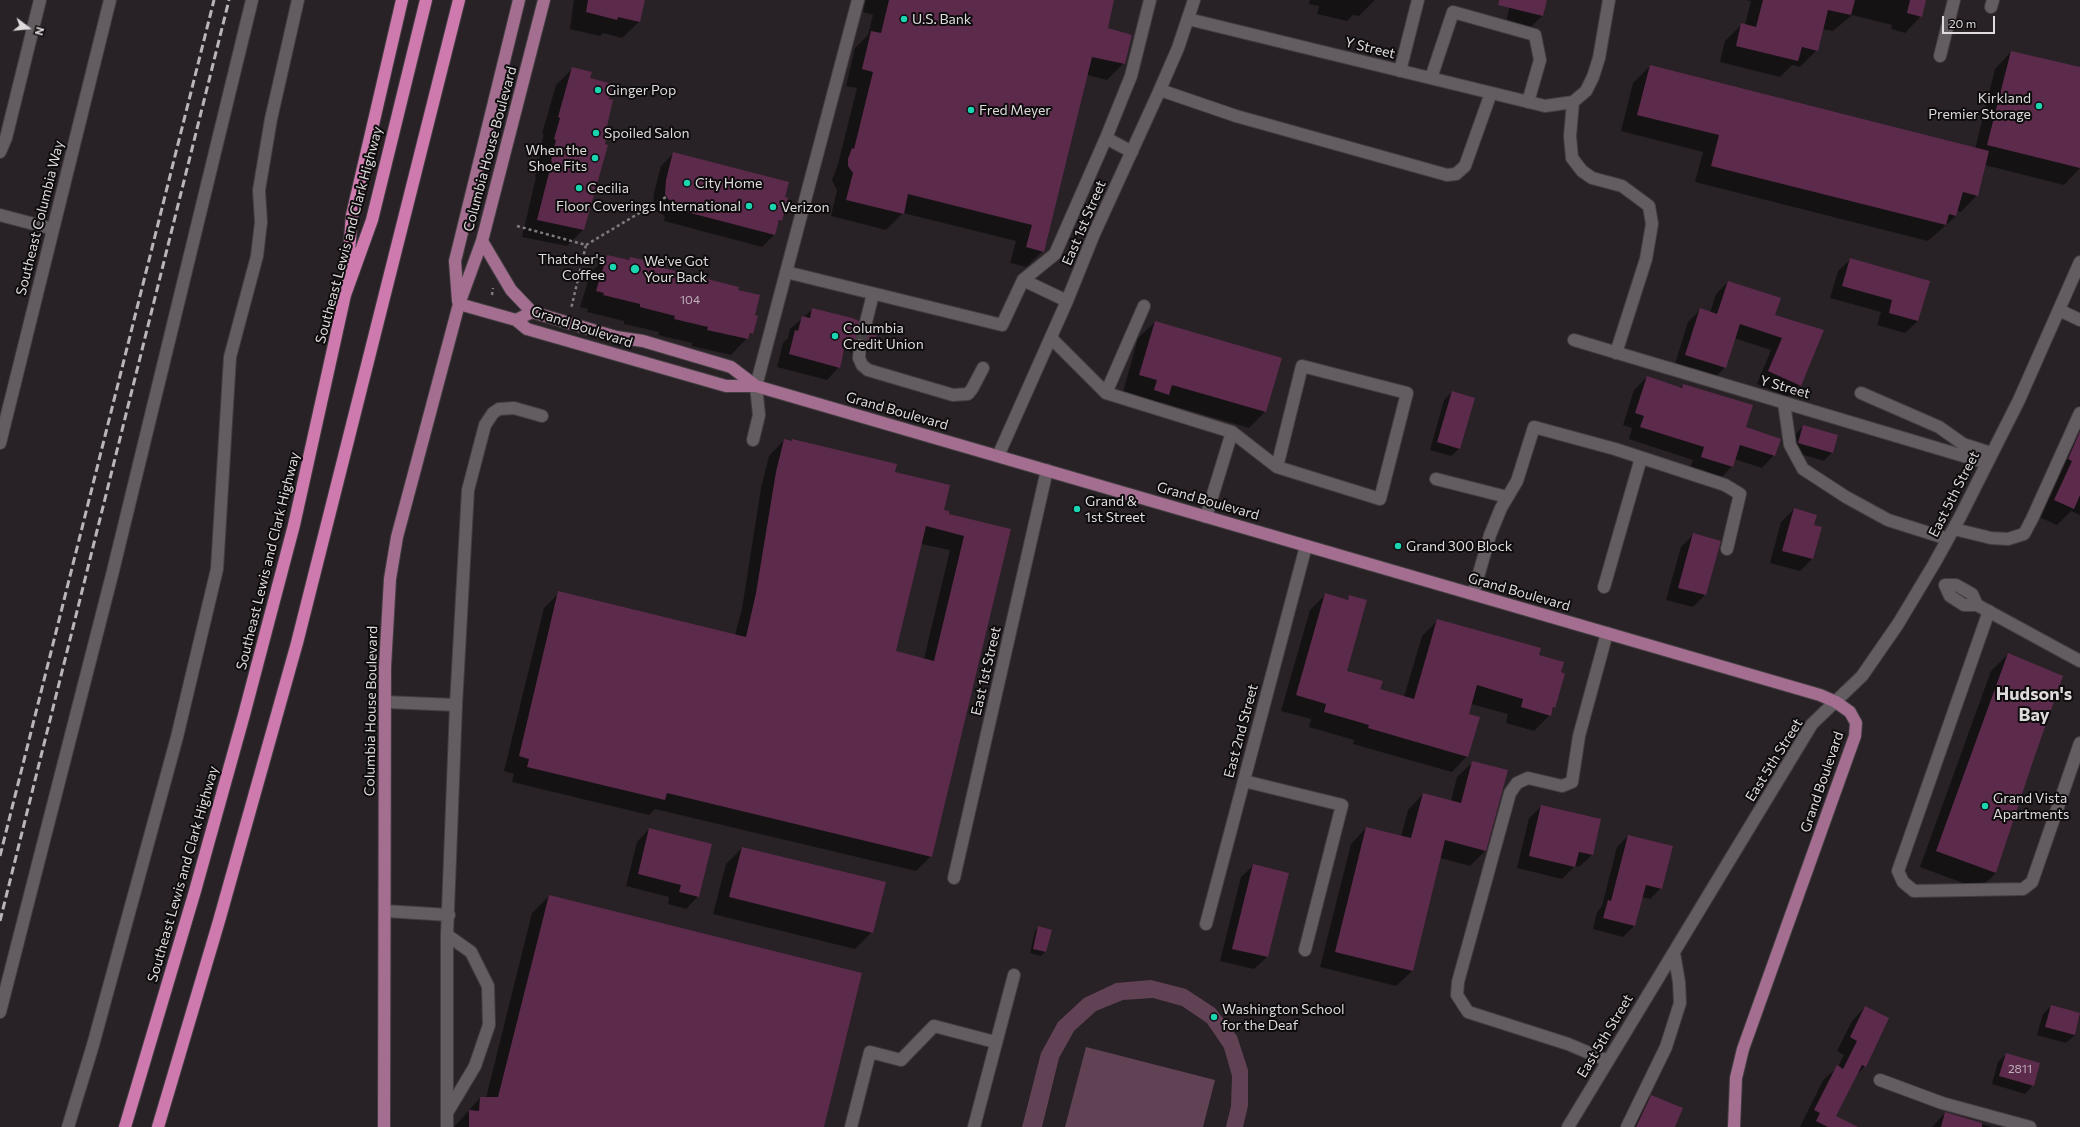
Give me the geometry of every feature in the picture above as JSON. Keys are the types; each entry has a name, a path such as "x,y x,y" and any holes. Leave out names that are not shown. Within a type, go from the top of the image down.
{"highway":[{"path":"345,295 352,215 402,0"},
{"name":"Southeast Lewis and Clark Highway","path":"125,1127 195,891 246,707 294,525 345,295 372,220 426,0"},
{"path":"158,1127 219,921 297,643 459,0"}],"main road":[{"name":"Columbia House Boulevard","path":"459,304 455,260 519,0"},
{"name":"Columbia House Boulevard","path":"384,1127 385,702 387,620 397,537 459,304 482,241 544,0"},
{"path":"482,241 511,290 532,312"},
{"name":"Grand Boulevard","path":"459,304 516,320 527,329 726,386 756,386 1820,695 1836,702 1850,712 1856,723 1855,736 1743,1049 1736,1078 1734,1127"},
{"name":"Grand Boulevard","path":"516,320 532,312 616,337 643,341 731,367 756,386"}],"street":[{"path":"0,152 6,138 40,0"},
{"name":"Southeast Columbia Way","path":"0,443 110,0"},
{"path":"0,1012 112,571 252,0"},
{"path":"68,1127 93,1045 177,737 217,569 230,357 257,256 261,222 261,183 271,119 298,0"},
{"path":"753,440 759,415 756,386 858,0"},
{"path":"786,272 1002,325 1023,280 1055,254 1106,138 1131,76 1150,0"},
{"name":"East 1st Street","path":"998,456 1067,301 1094,234 1160,90 1194,0"},
{"path":"1400,71 1418,0"},
{"path":"1609,0 1599,58 1593,77 1586,91 1573,102 1570,136 1572,158 1582,170 1592,178 1622,186 1648,206 1652,224 1646,259 1616,353"},
{"path":"1940,56 1954,0"},
{"path":"1431,78 1453,12 1534,35 1540,60 1528,102"},
{"name":"Y Street","path":"1188,19 1545,106 1573,102"},
{"path":"1160,90 1236,116 1447,175 1456,174 1465,166 1491,93"},
{"path":"1106,138 1132,152"},
{"path":"0,215 53,228"},
{"name":"East 5th Street","path":"1568,1127 1812,724 1862,676 1951,534 2019,400 2080,262"},
{"path":"1023,280 1067,301"},
{"path":"866,322 873,294"},
{"path":"1106,393 1144,306"},
{"path":"2059,310 2080,320"},
{"path":"1051,338 1106,393 1232,432 1277,467 1380,499 1407,393 1302,366 1277,467"},
{"name":"Y Street","path":"1574,340 1784,403 1989,458"},
{"path":"860,345 859,358 862,366 868,370 953,395 968,394 983,368"},
{"path":"1861,393 1939,427 1963,444 1989,458"},
{"path":"1784,403 1790,445 1803,469 1846,497 1888,520 1951,534 2008,539 2024,534 2080,413"},
{"path":"447,1127 447,935 456,705 468,490 484,425 493,413 506,408 542,416"},
{"path":"1473,594 1490,535 1507,497 1517,481 1534,427 1641,458 1725,485 1740,494 1727,549"},
{"path":"1206,517 1232,432"},
{"path":"1604,587 1641,458"},
{"name":"East 1st Street","path":"954,878 1047,470"},
{"path":"1436,479 1507,497"},
{"name":"East 2nd Street","path":"1206,924 1306,546"},
{"path":"1927,574 1945,586 1956,585 1972,594 1977,605 2080,661"},
{"path":"1989,611 1898,870 1903,882 1914,891 2023,889 2032,882 2080,743"},
{"path":"1607,633 1579,736 1572,782 1562,786 1528,778 1516,783 1510,793 1458,982 1457,996 1468,1012 1568,1044 1608,1061"},
{"path":"385,702 456,705"},
{"path":"1244,781 1342,805 1305,950"},
{"path":"385,911 448,915"},
{"path":"446,1114 475,1066 490,1025 488,986 471,952 447,935"},
{"path":"1627,1127 1666,1047 1680,1003 1679,982 1674,953"},
{"path":"974,1127 1014,975"},
{"path":"851,1127 870,1052 901,1060 934,1026 996,1042"},
{"path":"1880,1080 1942,1102 2030,1127"}],"path":[{"path":"571,309 586,245 666,197"},
{"path":"517,226 586,245"},
{"path":"492,295 493,288"}],"shaded area":[{"path":"1151,980 1186,989 1215,1008 1237,1036 1248,1070 1248,1106 1243,1127 1226,1127 1231,1106 1232,1076 1224,1048 1207,1023 1182,1006 1153,998 1123,1000 1096,1011 1074,1031 1059,1058 1042,1127 1022,1127 1041,1053 1058,1022 1084,998 1116,983"},
{"path":"1086,1047 1215,1080 1203,1127 1065,1127"}],"building":[{"path":"588,0 645,0 640,22 618,17 617,20 586,12"},
{"name":"Fred Meyer","path":"889,0 1114,0 1108,28 1132,35 1125,64 1092,57 1044,252 1026,247 1032,225 908,194 904,214 846,200 853,173 848,166 848,159 852,148 854,149 873,72 862,69 871,31 881,33"},
{"path":"1499,0 1547,0 1543,16 1498,5"},
{"path":"1763,0 1855,0 1851,15 1828,10 1818,51 1802,47 1798,61 1736,46 1741,23 1756,27"},
{"path":"1910,0 1926,0 1922,17 1907,13"},
{"name":"Kirkland Premier Storage","path":"2011,51 2080,67 2080,168 1987,145"},
{"path":"1650,65 1989,151 1978,196 1963,192 1956,216 1949,214 1946,225 1711,166 1719,135 1637,115"},
{"path":"572,67 592,72 590,78 613,84 609,99 613,100 607,126 609,126 605,144 608,145 584,230 537,220 552,161 556,140 554,139 560,118 558,117"},
{"path":"673,152 789,182 785,197 788,198 782,221 779,220 775,235 675,209 677,204 668,199 665,194 666,180"},
{"path":"607,255 629,260 630,257 648,261 648,264 739,287 738,290 760,295 755,315 758,316 753,334 750,333 748,339 707,330 708,327 674,319 675,316 640,307 640,304 603,295 604,293 596,291"},
{"path":"1850,258 1930,281 1918,321 1889,313 1892,300 1842,286"},
{"path":"1728,281 1781,298 1775,315 1824,330 1801,386 1768,371 1782,338 1740,324 1726,368 1685,355 1700,308 1717,314"},
{"name":"Columbia Credit Union","path":"812,308 852,318 859,321 861,327 864,329 868,329 873,324 879,326 873,348 867,347 867,341 861,338 856,338 853,343 846,342 840,368 789,354 795,330 798,331 802,316 810,318"},
{"path":"1155,321 1282,358 1266,412 1172,385 1169,395 1154,390 1157,380 1139,375"},
{"path":"1647,376 1682,388 1683,384 1753,405 1746,427 1781,439 1775,456 1740,445 1733,467 1701,457 1704,447 1640,427 1644,416 1635,413"},
{"path":"1452,391 1475,398 1460,449 1437,442"},
{"path":"1803,425 1838,435 1833,453 1798,443"},
{"path":"2080,431 2080,495 2074,509 2054,500 2072,461 2068,459"},
{"path":"784,439 792,441 792,439 897,464 895,472 950,485 944,510 949,511 949,514 1011,529 932,857 667,793 665,800 527,767 529,759 519,756 558,591 746,637 756,593 776,472","holes":["926,526 964,536 934,661 896,651"]},
{"path":"1794,508 1817,515 1814,525 1822,527 1813,559 1782,551"},
{"path":"1693,533 1721,541 1706,595 1678,588"},
{"path":"1325,593 1348,600 1349,595 1367,600 1347,671 1383,681 1380,689 1414,699 1437,619 1541,648 1539,655 1564,662 1561,672 1565,674 1555,708 1553,707 1551,716 1521,707 1523,699 1477,685 1469,714 1480,717 1468,757 1368,728 1369,725 1324,712 1326,704 1296,695"},
{"name":"Grand Vista Apartments","path":"2008,653 2063,676 1996,873 1936,851"},
{"path":"1472,761 1508,770 1486,851 1445,840 1413,971 1335,952 1366,827 1411,838 1423,793 1461,803"},
{"path":"1541,805 1601,819 1593,855 1579,852 1575,867 1529,856"},
{"path":"649,828 712,844 699,897 679,892 681,885 638,874"},
{"path":"1628,835 1673,846 1662,889 1646,885 1635,926 1603,918 1608,900 1611,901"},
{"path":"742,847 886,882 873,933 729,897"},
{"path":"1253,864 1289,873 1268,957 1232,949"},
{"path":"549,895 862,973 824,1127 469,1127 469,1110 479,1111 480,1097 498,1097"},
{"path":"1038,926 1052,930 1046,952 1033,949"},
{"path":"2051,1005 2080,1013 2075,1035 2045,1027"},
{"path":"1865,1006 1889,1018 1866,1067 1862,1065 1836,1116 1858,1127 1828,1127 1816,1121 1820,1113 1814,1110 1837,1065 1843,1069 1857,1041 1850,1037"},
{"path":"2006,1053 2040,1063 2034,1086 1999,1076"},
{"path":"1651,1095 1683,1108 1675,1127 1636,1127"},
{"path":"1945,1112 1982,1123 1982,1127 1941,1127"}],"tunnel":[{"path":"860,345 866,322"}],"railway":[{"path":"0,856 214,0"},
{"path":"0,921 229,0"}],"place":[{"name":"U.S. Bank","path":"904,19"},
{"name":"Ginger Pop","path":"598,90"},
{"name":"Kirkland Premier Storage","path":"2039,106"},
{"name":"Fred Meyer","path":"971,110"},
{"name":"Spoiled Salon","path":"596,133"},
{"name":"When the Shoe Fits","path":"595,158"},
{"name":"City Home","path":"687,183"},
{"name":"Cecilia","path":"579,188"},
{"name":"Floor Coverings International","path":"749,206"},
{"name":"Verizon","path":"773,207"},
{"name":"Thatcher's Coffee","path":"613,267"},
{"name":"We've Got Your Back","path":"635,269"},
{"name":"Columbia Credit Union","path":"835,336"},
{"name":"Grand & 1st Street","path":"1077,509"},
{"name":"Grand 300 Block","path":"1398,546"},
{"name":"Grand Vista Apartments","path":"1985,806"},
{"name":"Washington School for the Deaf","path":"1214,1017"}],"district":[{"name":"Hudson's Bay","path":"2034,704"}]}
